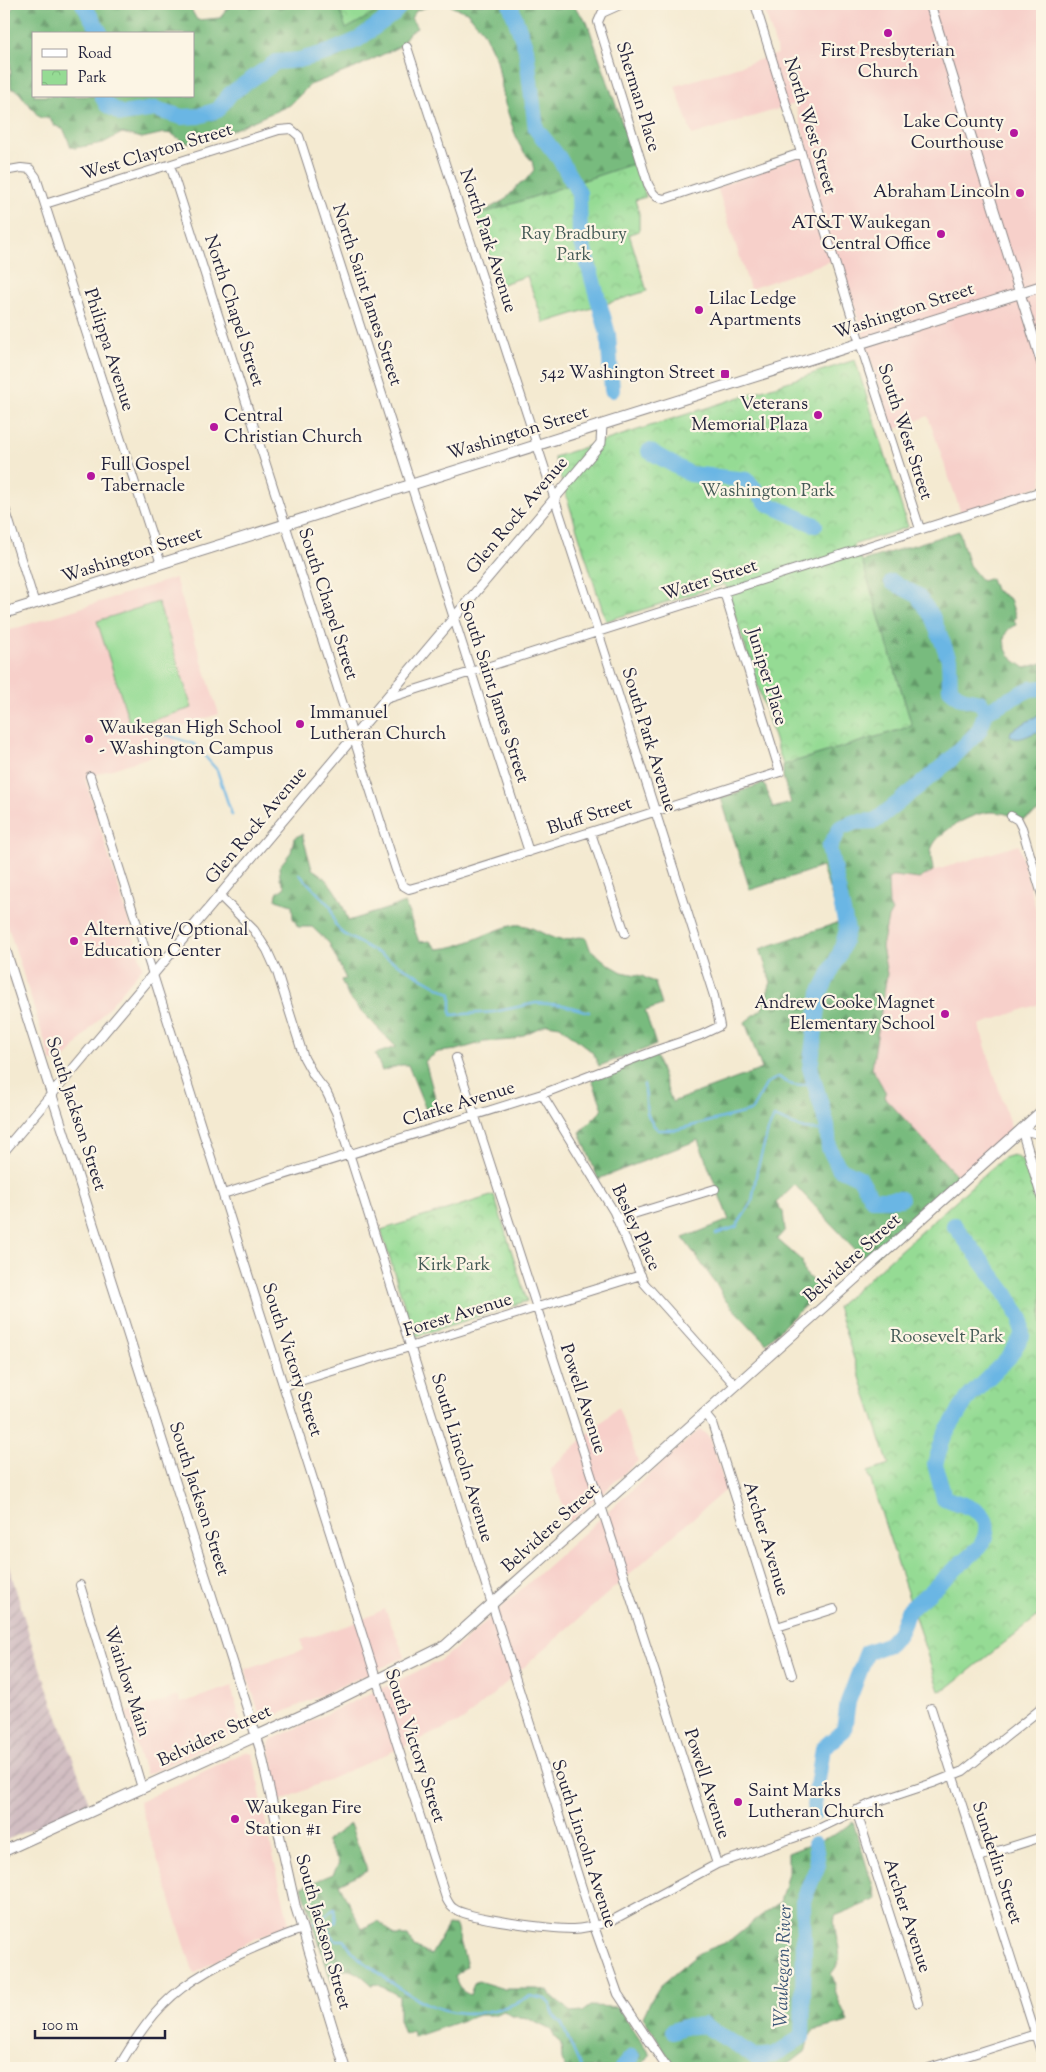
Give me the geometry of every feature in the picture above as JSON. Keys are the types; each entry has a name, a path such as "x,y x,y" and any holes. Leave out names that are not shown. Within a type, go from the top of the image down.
{"main road":[{"name":"Washington Street","path":"4,613 1042,286"},
{"name":"Belvidere Street","path":"4,1851 256,1736 445,1646 1042,1111"}],"street":[{"name":"Sherman Place","path":"620,4 602,13 598,22 648,184 657,197 664,199 801,153"},
{"name":"North West Street","path":"755,4 860,343"},
{"path":"930,4 1042,364"},
{"name":"North Park Avenue","path":"407,47 538,445"},
{"name":"North Saint James Street","path":"279,130 290,129 299,136 411,485"},
{"name":"West Clayton Street","path":"45,204 279,130"},
{"name":"North Chapel Street","path":"170,165 286,524"},
{"name":"Philippa Avenue","path":"5,171 20,168 30,170 36,177 161,564"},
{"name":"South West Street","path":"860,343 920,529"},
{"name":"Glen Rock Avenue","path":"4,1151 601,443 602,425"},
{"name":"South Park Avenue","path":"538,445 720,1020 720,1026 701,1035"},
{"name":"South Saint James Street","path":"411,485 529,852"},
{"name":"Water Street","path":"386,699 1042,491"},
{"path":"4,505 35,604"},
{"name":"South Chapel Street","path":"286,524 396,870 402,885 409,889"},
{"name":"Juniper Place","path":"724,592 780,772"},
{"name":"Bluff Street","path":"409,889 780,772"},
{"name":"South Victory Street","path":"90,776 448,1903 452,1908 468,1915 496,1920 574,1929 610,1921 717,1864 814,1831 870,1804 953,1776 968,1768 1042,1708"},
{"path":"1011,816 1018,820 1022,828 1042,895"},
{"path":"591,833 624,933"},
{"name":"South Lincoln Avenue","path":"220,896 254,930 268,950 277,972 304,1058 314,1076 326,1091 336,1112 594,1926 618,1994 667,2068"},
{"name":"South Jackson Street","path":"4,945 256,1736 291,1890 345,2068"},
{"name":"Clarke Avenue","path":"223,1194 542,1094 701,1035"},
{"name":"Powell Avenue","path":"456,1058 717,1864"},
{"name":"Besley Place","path":"542,1094 617,1219 644,1284 735,1385"},
{"path":"1022,1130 1042,1135"},
{"path":"1022,1130 1042,1198"},
{"path":"617,1219 715,1188"},
{"name":"Forest Avenue","path":"284,1386 641,1275"},
{"name":"Archer Avenue","path":"704,1413 712,1423 792,1675"},
{"name":"Wainlow Main","path":"80,1586 142,1788"},
{"path":"777,1627 834,1609"},
{"name":"Sunderlin Street","path":"931,1708 1039,2033 1042,2055"},
{"name":"Archer Avenue","path":"856,1810 918,2003"},
{"path":"979,1857 1042,1837"},
{"path":"118,2068 132,2044 151,2018 181,1989 200,1976 246,1952 302,1929"},
{"path":"929,2068 1039,2033"}],"shaded area":[{"path":"763,4 1042,4 1042,485 961,513 928,416 893,430 839,258 750,289 717,187 809,153 795,104 692,135 675,86 778,54"},
{"name":"Waukegan High School - Washington Campus","path":"175,578 219,714 171,729 177,748 85,778 143,967 61,1063 51,1061 4,914 4,632"},
{"name":"Andrew Cooke Magnet Elementary School","path":"1019,845 1042,932 1042,1003 979,1025 1011,1128 960,1179 885,1098 886,1093 872,1068 887,974 882,947 888,918 892,911 889,905 888,879 894,876 919,879 933,871"},
{"path":"618,1407 638,1461 569,1523 550,1469"},
{"path":"700,1429 711,1439 726,1489 464,1720 280,1801 269,1745 271,1740 439,1661 454,1650"},
{"path":"4,1549 34,1651 89,1803 4,1841"},
{"path":"385,1609 405,1657 262,1722 245,1669 303,1650 301,1640 352,1624"},
{"path":"233,1686 232,1690 243,1730 146,1775 125,1713 178,1696 181,1703"},
{"path":"245,1752 253,1754 265,1820 289,1924 242,1945 194,1974 139,1802"}],"green space":[{"path":"15,4 188,4 197,20 220,18 231,4 338,4 347,28 391,4 437,4 417,10 411,18 417,28 409,33 400,46 355,68 310,85 290,105 207,141 185,143 172,134 164,133 142,138 122,133 103,143 71,147 64,130 54,125 50,118 40,118 16,89 11,89 10,49 4,49 4,36 9,35 7,16"},
{"path":"338,4 391,4 346,29"},
{"path":"450,4 572,4 587,22 636,163 476,216 506,199 534,170 532,161 523,151 517,140 505,104 497,60 483,31 467,12 452,7"},
{"name":"Ray Bradbury Park","path":"636,163 646,197 635,200 639,213 639,231 629,234 647,291 544,323 527,276 499,285 476,216"},
{"name":"Washington Park","path":"855,360 908,527 853,545 862,561 912,726 783,765 725,584 606,621 554,457"},
{"path":"959,531 969,565 982,581 991,578 995,590 1010,599 1016,618 1014,619 1016,625 1008,630 1005,637 1004,642 1009,655 1025,668 1042,663 1042,810 1023,820 1004,813 993,812 966,819 947,830 934,844 931,851 933,871 919,879 894,876 888,879 889,905 892,911 888,918 882,947 887,974 872,1068 886,1093 885,1098 960,1179 868,1263 795,1185 776,1203 783,1212 785,1230 777,1239 802,1261 804,1272 821,1290 766,1343 725,1300 719,1288 683,1238 729,1220 698,1140 598,1179 580,1132 603,1109 591,1077 655,1054 672,1102 762,1069 745,1022 762,1009 771,982 760,949 840,922 822,867 750,890 721,798 764,783 773,808 791,803 783,777 783,765 912,726 862,561"},
{"path":"158,602 192,708 131,727 97,621"},
{"path":"302,834 312,869 331,885 343,906 348,921 405,903 419,942 430,941 437,949 457,946 505,927 515,925 532,928 560,940 579,937 586,938 590,949 608,964 622,972 642,976 655,983 662,1005 645,1011 656,1045 599,1066 592,1052 560,1026 547,1024 513,1040 484,1042 457,1050 438,1052 425,1061 438,1108 427,1112 408,1065 401,1065 382,1071 375,1054 396,1047 349,998 341,980 346,979 329,943 312,927 298,927 293,918 292,905 276,900 277,893 285,887 280,878 279,867 291,852 294,838"},
{"name":"Roosevelt Park","path":"1013,1155 1024,1161 1042,1218 1042,1613 946,1689 939,1691 868,1472 889,1465 837,1307 1003,1158"},
{"name":"Kirk Park","path":"494,1195 527,1301 414,1337 381,1230"},
{"path":"853,1822 877,1899 835,1916 834,1921 840,1956 838,1964 831,1974 835,1983 836,1994 848,2022 813,2031 808,2039 806,2051 792,2062 779,2067 748,2068 735,2065 716,2068 676,2068 643,2017 660,1986 699,1953 730,1941 780,1902 788,1873 788,1853 834,1835"},
{"path":"350,1824 367,1870 339,1884 362,1929 379,1921 395,1936 408,1936 414,1947 431,1955 448,1925 456,1926 467,1966 455,1976 461,1990 470,1995 474,1983 478,1981 504,1989 538,1989 548,1991 553,1998 571,2013 582,2012 590,2006 617,2007 650,2054 640,2068 565,2068 562,2060 561,2043 555,2038 551,2030 527,2018 512,2016 504,2011 493,2015 479,2015 414,2037 412,2031 404,2034 399,2020 399,1996 377,1984 372,1985 362,1976 351,1970 341,1972 336,1976 332,1984 302,1887 333,1874 339,1863 326,1841"}],"water":[{"path":"1042,713 1042,731 1022,738 1010,736 1011,731"}],"waterway":[{"name":"Waukegan River","path":"83,4 100,32"},
{"name":"Waukegan River","path":"103,98 107,105 122,114 155,109 182,117 198,116 218,110 230,94 276,62 299,60 329,52 357,40 393,14 402,4"},
{"name":"Waukegan River","path":"510,4 526,49 536,129 559,158 579,193 580,236 608,334 612,390"},
{"name":"Waukegan River","path":"649,451 690,474 747,480 768,504 815,525"},
{"path":"892,582 917,595 932,616 949,659 950,689 961,698 980,702 986,711"},
{"name":"Waukegan River","path":"901,1199 872,1199 860,1178 839,1168 829,1148 827,1125 810,1068 820,993 841,951 847,930 829,848 840,828 855,822 875,821 949,761 979,731 986,711 1030,689 1042,688"},
{"path":"164,734 194,744 217,770 232,815"},
{"path":"299,874 331,907 335,924 342,933 451,994 451,1015 494,1012 536,1003 563,1005 589,1012"},
{"path":"644,1085 646,1109 653,1124 658,1130 675,1130 751,1111 767,1083 779,1077 792,1085 814,1081"},
{"path":"716,1234 736,1227 752,1202 757,1170 774,1117 804,1129 828,1131"},
{"name":"Waukegan River","path":"815,1813 814,1805 823,1748 844,1730 848,1702 867,1652 889,1644 899,1633 908,1611 980,1547 985,1536 987,1526 985,1519 980,1514 973,1509 944,1498 935,1464 944,1436 967,1399 1009,1357 1022,1336 1021,1319 1006,1293 954,1225"},
{"name":"Waukegan River","path":"673,2031 684,2027 704,2025 756,2057 774,2055 802,2037 803,1901 818,1865 815,1844"},
{"path":"314,1923 334,1909 336,1922 329,1924 330,1934 335,1940 344,1940 355,1955 397,1986 424,2003 438,2008 453,2012 485,2012 502,2008 530,1996 545,1999 550,2004 555,2017 562,2024 581,2068"},
{"name":"Waukegan River","path":"622,2068 632,2057"}],"place":[{"name":"First Presbyterian Church","path":"888,33"},
{"name":"Lake County Courthouse","path":"1014,133"},
{"name":"Abraham Lincoln","path":"1020,193"},
{"name":"AT&T Waukegan Central Office","path":"941,234"},
{"name":"Lilac Ledge Apartments","path":"699,310"},
{"name":"542 Washington Street","path":"725,374"},
{"name":"Veterans Memorial Plaza","path":"818,415"},
{"name":"Central Christian Church","path":"214,427"},
{"name":"Full Gospel Tabernacle","path":"91,476"},
{"name":"Immanuel Lutheran Church","path":"300,724"},
{"name":"Waukegan High School - Washington Campus","path":"89,739"},
{"name":"Alternative/Optional Education Center","path":"74,941"},
{"name":"Andrew Cooke Magnet Elementary School","path":"945,1014"},
{"name":"Saint Marks Lutheran Church","path":"738,1802"},
{"name":"Waukegan Fire Station #1","path":"235,1819"}]}
